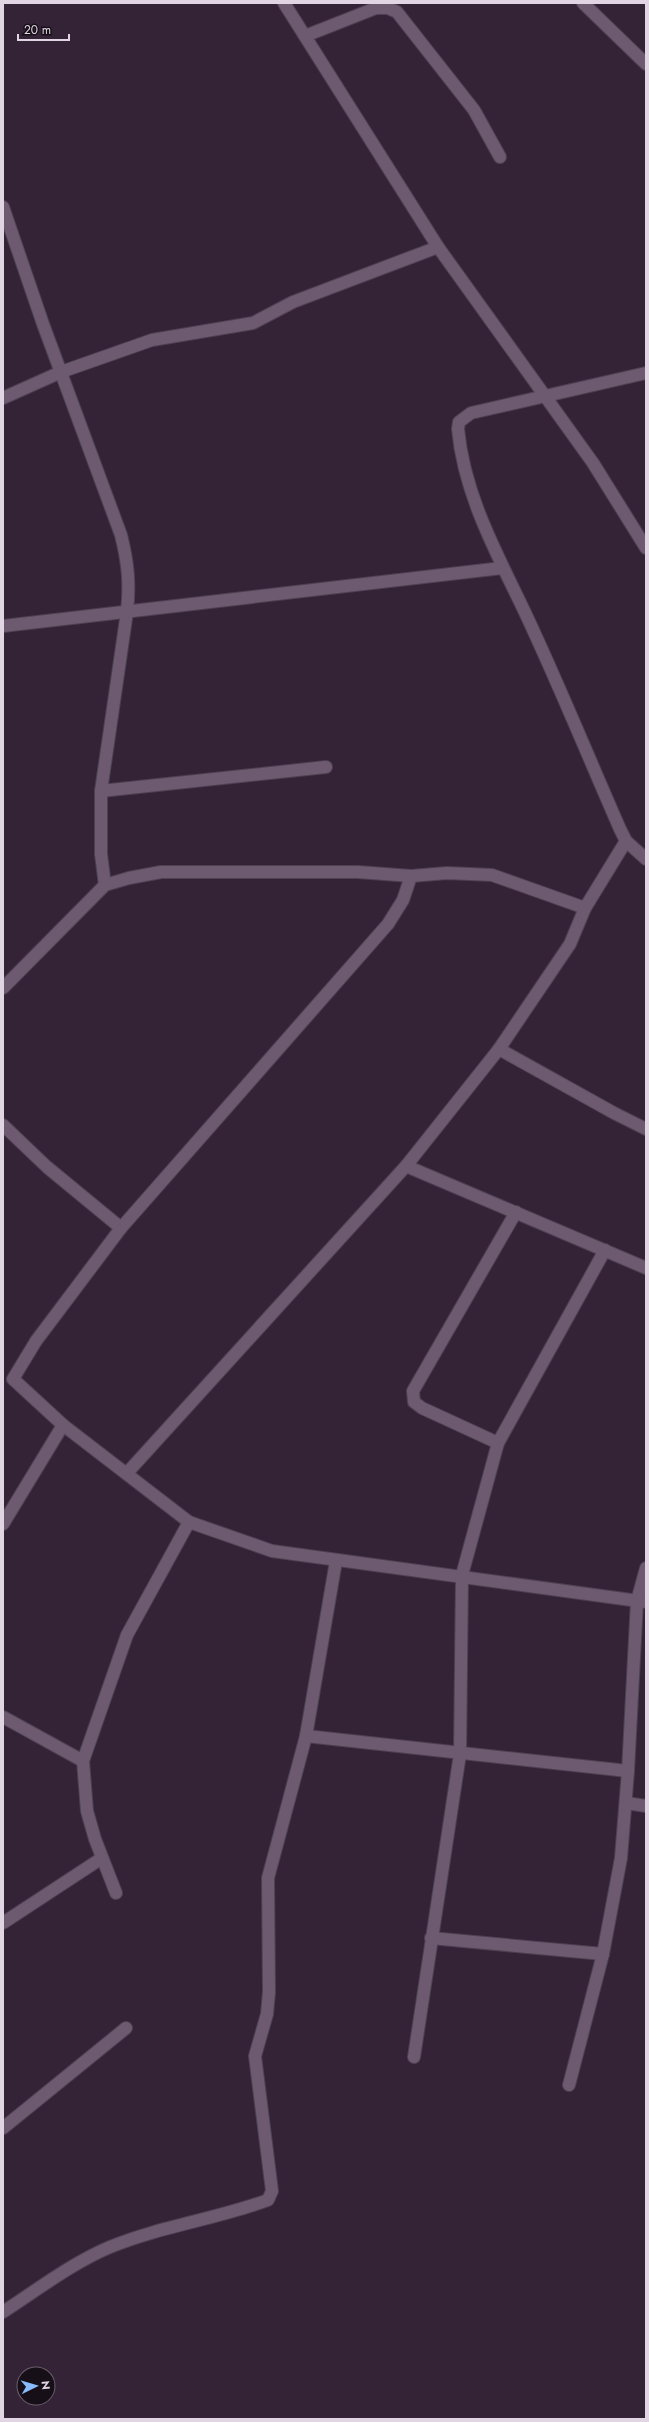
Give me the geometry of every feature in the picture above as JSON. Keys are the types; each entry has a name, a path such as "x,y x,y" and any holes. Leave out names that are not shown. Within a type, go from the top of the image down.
{"street":[{"path":"284,3 438,246 593,463 646,548"},
{"path":"583,3 646,64"},
{"path":"305,36 376,8 388,8 397,12 474,110 500,157"},
{"path":"3,207 61,372 121,535 128,564 130,584 127,612 101,791 101,854 105,886"},
{"path":"3,398 61,372 152,340 253,323 293,302 438,246"},
{"path":"646,373 472,413 459,422 459,440 472,498 502,568 534,631 626,841 646,859"},
{"path":"3,626 502,568"},
{"path":"101,791 326,767"},
{"path":"127,1473 406,1166 499,1049 570,944 585,908 626,841"},
{"path":"3,988 105,886 129,878 161,872 358,872 411,876 447,874 492,876 585,908"},
{"path":"13,1379 36,1341 121,1228 388,924 403,900 411,876"},
{"path":"499,1049 614,1114 646,1129"},
{"path":"3,1125 47,1167 121,1228"},
{"path":"406,1166 646,1268"},
{"path":"498,1443 422,1408 414,1402 413,1391 516,1212"},
{"path":"414,2057 430,1938 460,1754 462,1575 498,1443 605,1250"},
{"path":"3,1371 63,1425 189,1522 272,1551 336,1561 462,1575 641,1602"},
{"path":"3,1524 63,1425"},
{"path":"116,1893 102,1858 87,1811 83,1760 127,1634 189,1522"},
{"path":"3,2312 83,2261 109,2248 150,2232 268,2200 272,2191 255,2056 267,2014 268,1878 306,1736 336,1561"},
{"path":"569,2085 603,1954 621,1858 641,1602 646,1568"},
{"path":"3,1717 83,1760"},
{"path":"306,1736 628,1772"},
{"path":"626,1803 646,1806"},
{"path":"3,1923 102,1858"},
{"path":"430,1938 603,1954"},
{"path":"3,2128 126,2028"}]}
